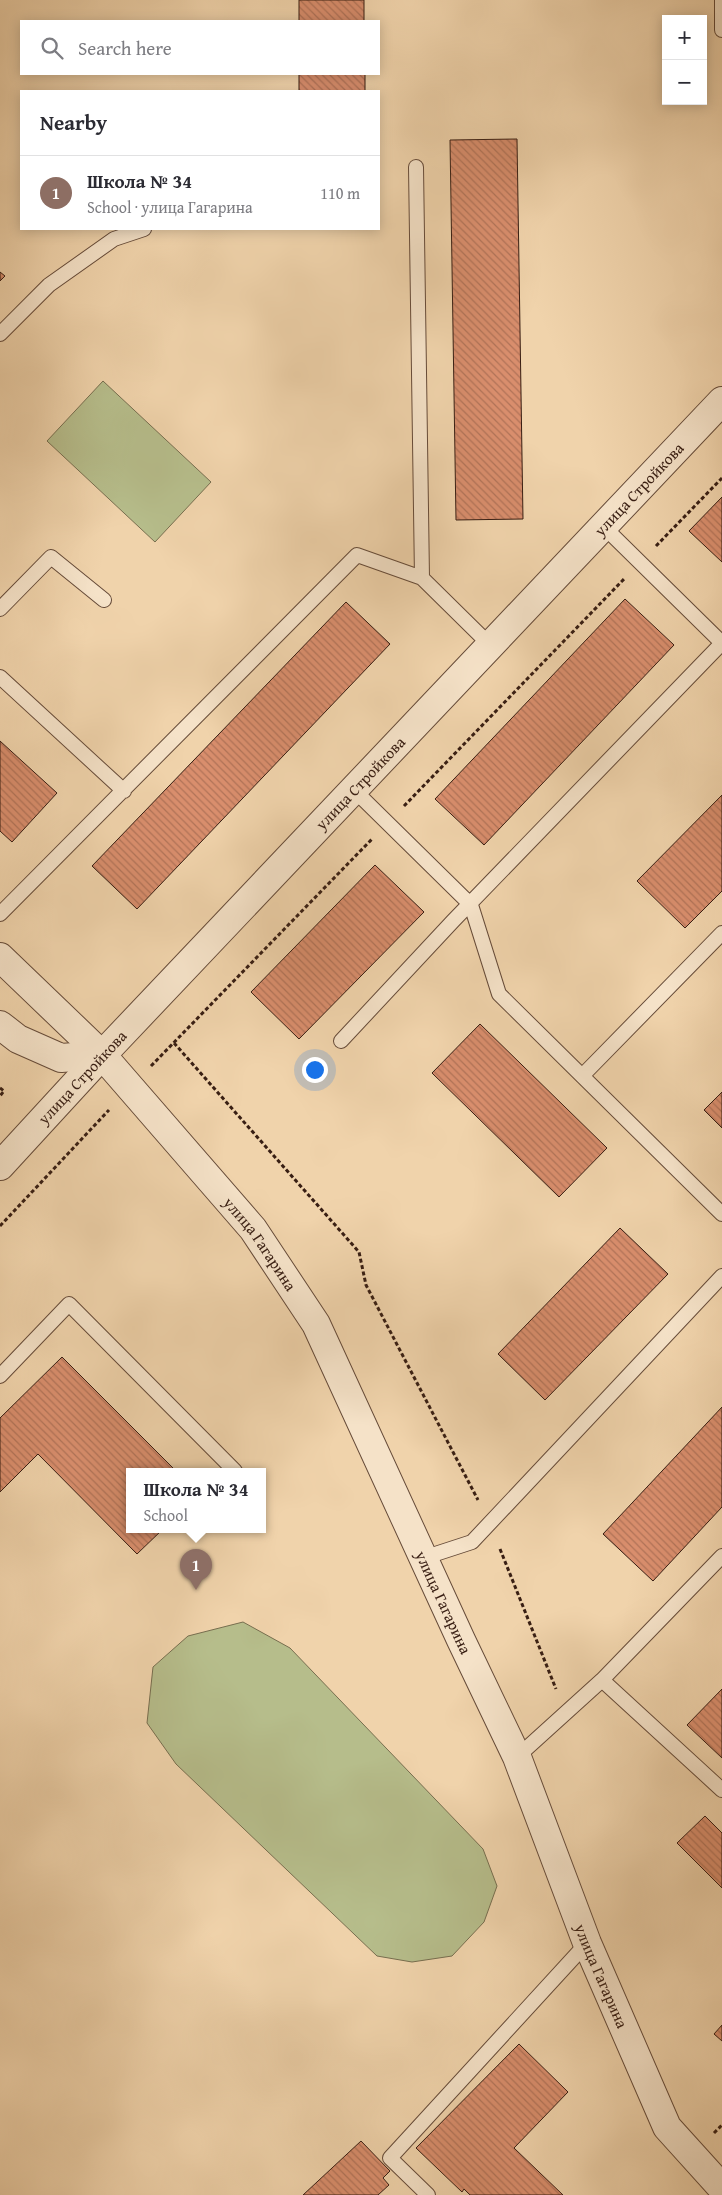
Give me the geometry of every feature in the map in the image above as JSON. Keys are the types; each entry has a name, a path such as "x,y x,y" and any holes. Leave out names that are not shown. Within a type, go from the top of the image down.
{"street":[{"name":"улица Стройкова","path":"0,1166 353,789 722,401"},
{"name":"улица Гагарина","path":"0,957 102,1055 253,1229 316,1324 517,1757 587,1944 667,2127 722,2188"},
{"path":"0,1025 18,1039 61,1058 102,1055"}],"lane":[{"path":"722,0 722,30"},
{"path":"416,168 422,578"},
{"path":"0,334 48,285 114,239 141,230"},
{"path":"341,1041 453,921 471,905 722,643 603,526"},
{"path":"0,914 357,555 422,578 490,645"},
{"path":"0,609 51,557 104,600"},
{"path":"0,677 124,791"},
{"path":"353,789 471,905 498,994 722,1214"},
{"path":"582,1076 722,933"},
{"path":"423,1558 472,1542 722,1276"},
{"path":"0,1376 69,1304 232,1468"},
{"path":"517,1757 602,1680 722,1556"},
{"path":"602,1680 722,1790"},
{"path":"428,2195 390,2158 587,1944"}],"path":[{"path":"0,1226 130,1088 722,478"},
{"path":"174,1043 359,1252 366,1285 490,1523 565,1713"},
{"path":"0,1088 4,1092 0,1096"}],"green space":[{"path":"103,381 211,482 155,542 47,441"},
{"path":"243,1622 290,1648 483,1849 497,1886 484,1922 452,1956 412,1962 377,1956 176,1764 147,1723 153,1667 188,1636"}],"building":[{"path":"299,0 364,0 364,20 299,20"},
{"path":"299,75 365,75 365,90 299,90"},
{"path":"517,139 523,519 456,520 450,140"},
{"path":"0,272 5,276 0,281"},
{"path":"722,497 722,562 689,531"},
{"path":"625,599 674,645 484,845 435,799"},
{"path":"346,602 390,644 137,909 92,866"},
{"path":"0,741 57,793 12,842 0,831"},
{"path":"722,795 722,891 685,928 637,881"},
{"path":"375,865 424,912 299,1039 251,992"},
{"path":"480,1024 607,1148 559,1197 432,1073"},
{"path":"722,1092 722,1128 704,1110"},
{"path":"620,1228 668,1274 545,1400 498,1354"},
{"path":"62,1357 173,1468 126,1468 126,1533 159,1533 137,1554 38,1454 0,1492 0,1418"},
{"path":"722,1407 722,1507 653,1581 603,1534"},
{"path":"722,1689 722,1758 687,1725"},
{"path":"705,1816 722,1833 722,1888 677,1843"},
{"path":"722,2025 722,2041 714,2034"},
{"path":"519,2044 568,2092 514,2148 563,2195 470,2195 464,2189 462,2192 416,2148"},
{"path":"361,2141 390,2171 383,2178 389,2185 378,2195 303,2195"}],"place":[{"name":"Школа № 34","path":"196,1590"}]}
